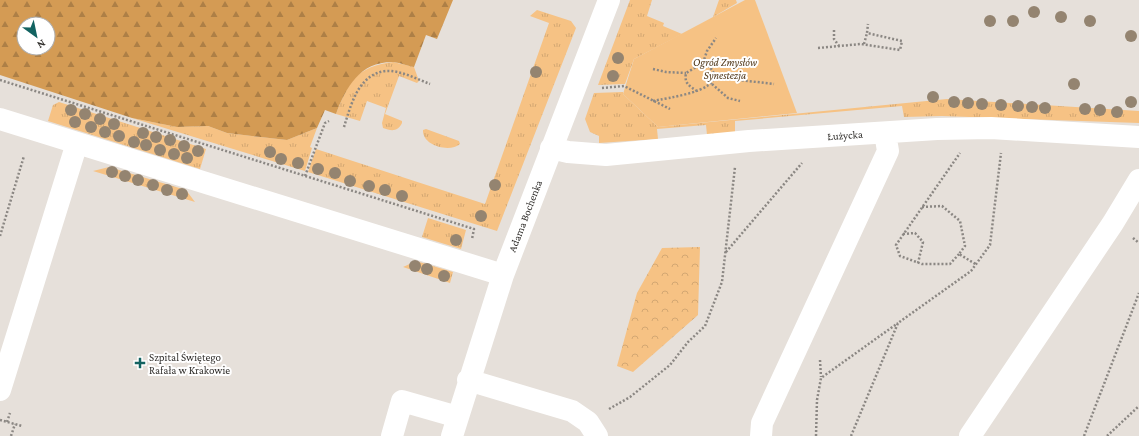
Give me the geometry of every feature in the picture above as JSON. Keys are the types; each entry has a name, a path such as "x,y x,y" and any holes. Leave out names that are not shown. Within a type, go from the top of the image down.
{"street":[{"name":"Adama Bochenka","path":"455,427 468,380 503,275 609,0"},
{"path":"0,119 503,275"},
{"name":"Łużycka","path":"551,148 568,152 606,155 749,141 991,128 1139,137"},
{"path":"761,436 762,423 888,151 885,133"},
{"path":"0,390 77,143"},
{"path":"970,436 1113,223 1139,180"},
{"path":"468,380 572,412 592,429"},
{"path":"392,436 402,400 455,427"}],"path":[{"path":"864,44 868,24"},
{"path":"834,30 834,39 839,46"},
{"path":"818,48 864,44 900,50 902,41 867,33"},
{"path":"653,68 666,72 686,73 703,63 707,51 716,38"},
{"path":"703,63 713,71 714,77 712,84"},
{"path":"344,127 354,96 363,83 373,75 386,71 397,72 430,84"},
{"path":"686,73 685,79 689,86 697,90"},
{"path":"714,77 774,84"},
{"path":"0,80 474,229 471,241"},
{"path":"653,101 697,90 712,84"},
{"path":"712,84 728,98 740,100"},
{"path":"598,88 624,86 670,109"},
{"path":"305,176 325,123 329,121"},
{"path":"921,207 942,206 960,221 965,246 950,264 918,263 900,256 896,244 921,207 964,148"},
{"path":"816,436 817,400 821,378 977,265 990,245 1002,148"},
{"path":"0,236 24,156"},
{"path":"725,253 806,158"},
{"path":"592,429 670,365 688,342 705,326 722,282 735,164"},
{"path":"903,234 915,233 923,242 918,263"},
{"path":"959,254 977,265"},
{"path":"1084,436 1139,294"},
{"path":"851,436 898,323"},
{"path":"1107,436 1139,406"},
{"path":"0,420 22,426"},
{"path":"11,436 15,424"}],"green space":[{"path":"0,0 453,0 437,39 426,35 414,67 392,62 371,66 356,78 344,94 336,114 325,110 317,128 287,140 227,133 208,126 177,127 132,118 0,75"},
{"path":"630,0 652,0 647,16 664,23 663,26 682,34 634,59 625,84 598,85"},
{"path":"719,0 736,0 737,3 713,17"},
{"name":"Ogród Zmysłów Synestezja","path":"745,0 755,0 797,113 658,127 623,94 634,59"},
{"path":"537,10 571,21 576,28 497,231 308,172 316,149 485,204 549,23 530,16"},
{"path":"393,62 414,67 419,81 417,83 399,76 385,114 402,121 398,128 389,130 383,128 382,123 386,108 367,101 360,121 336,114 350,84 362,72 380,64"},
{"path":"623,92 623,94 658,127 947,99 1139,111 1139,123 942,116 904,117 902,106 735,121 735,132 707,135 706,125 657,129 658,139 599,143 599,136 590,132 585,119 594,93"},
{"path":"59,102 206,149 200,169 48,121 53,105"},
{"path":"132,118 177,127 208,126 227,133 287,140 317,128 310,147 312,148 305,171"},
{"path":"426,129 459,141 460,144 455,147 444,148 432,144 424,136 423,130"},
{"path":"109,167 186,190 195,202 93,171"},
{"path":"428,218 466,230 461,249 422,237"},
{"path":"700,247 698,315 633,372 617,366 637,293 662,248"},
{"path":"416,261 453,272 450,283 403,267"}],"place":[{"name":"Szpital Świętego Rafała w Krakowie","path":"140,363"}]}
